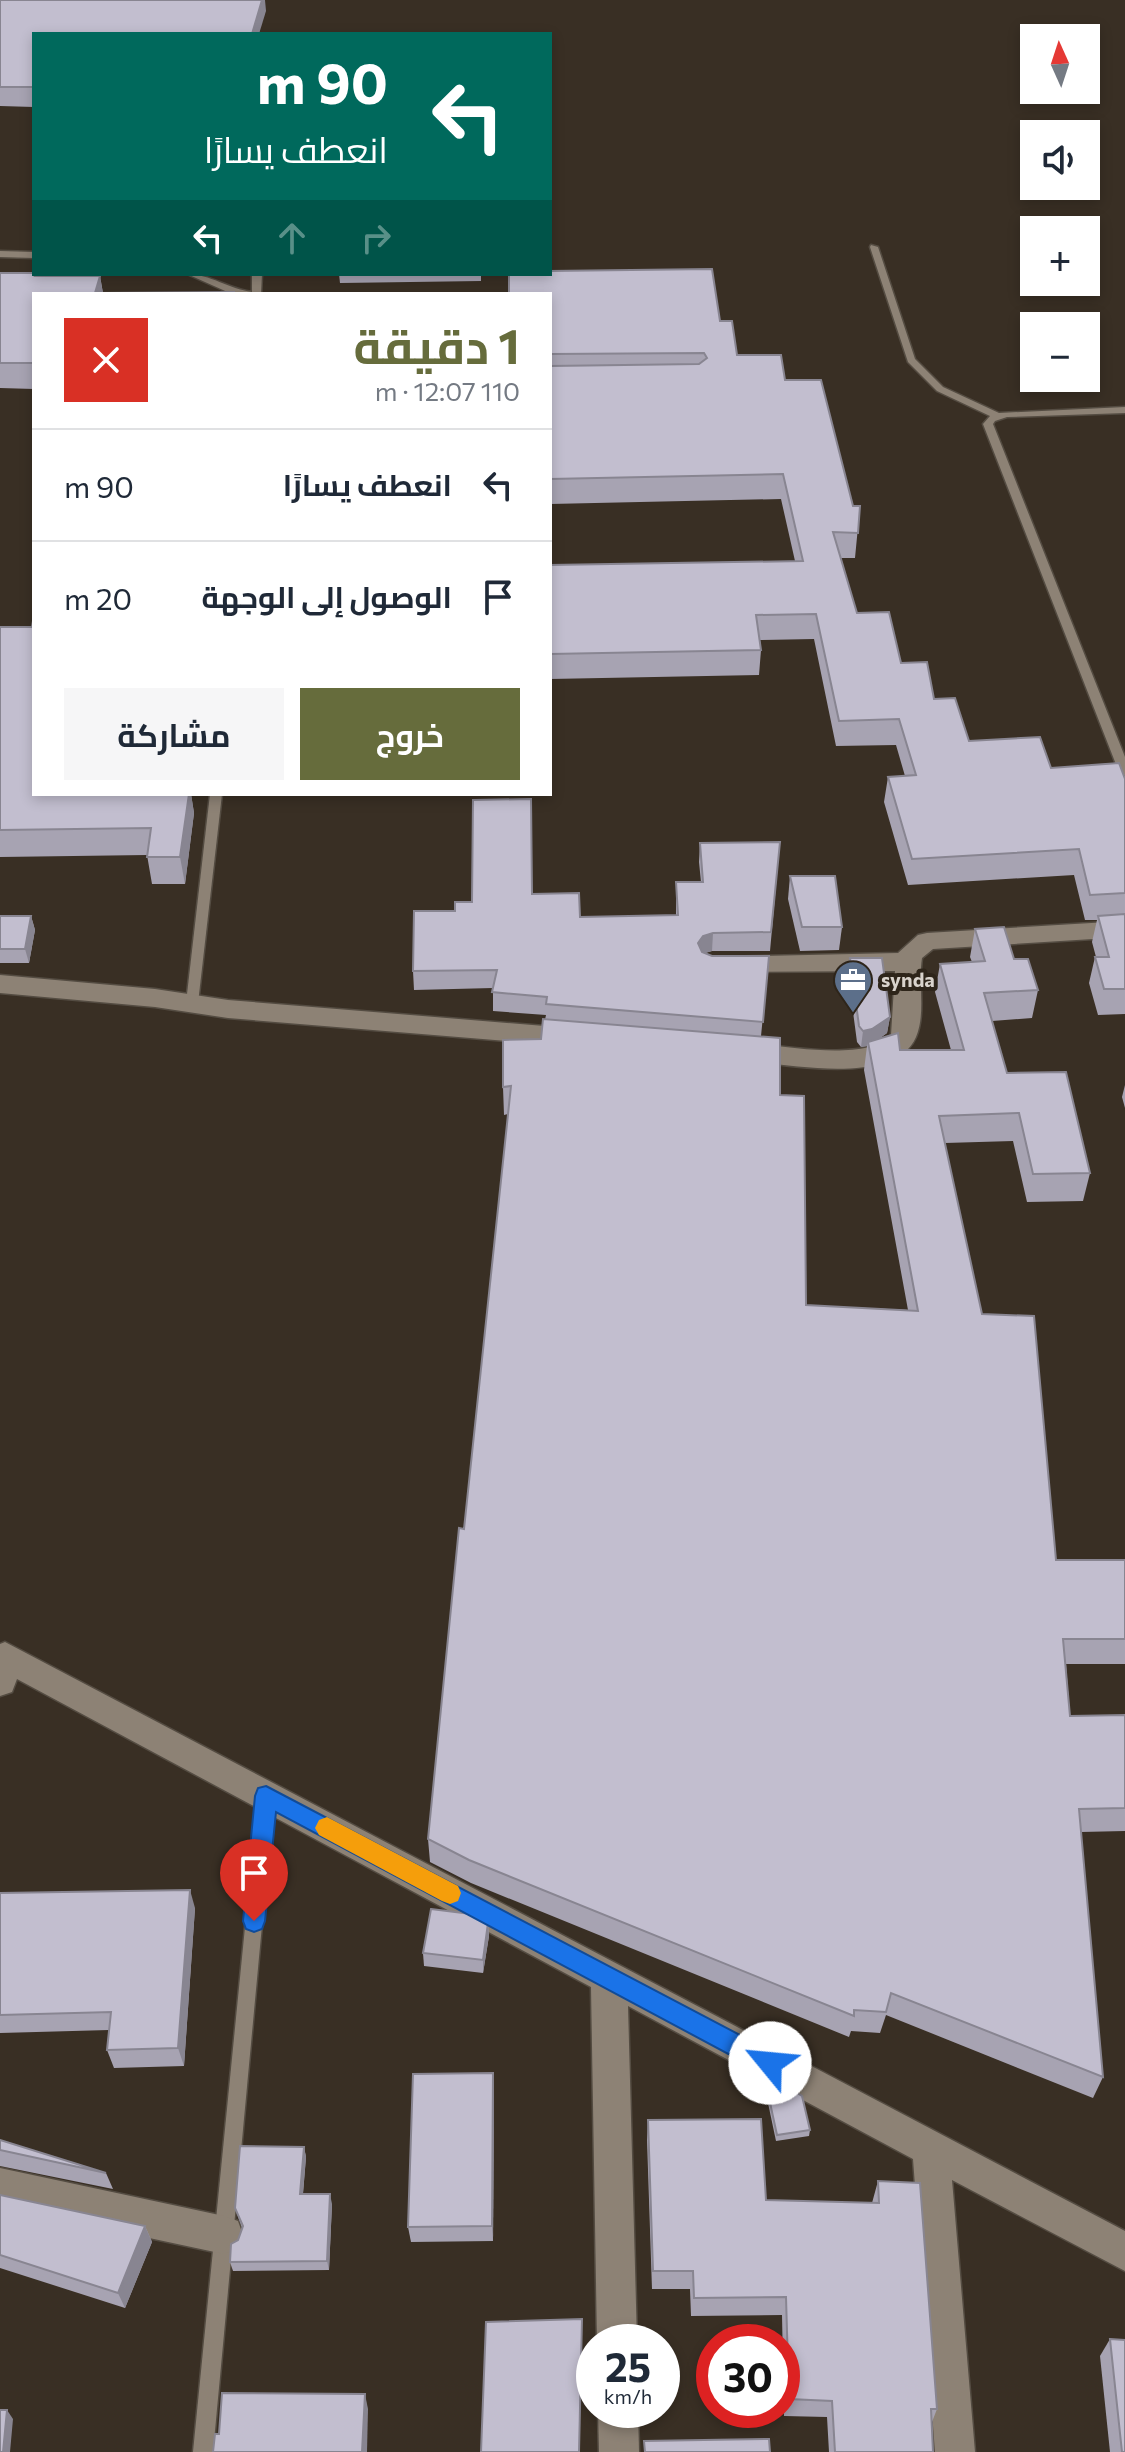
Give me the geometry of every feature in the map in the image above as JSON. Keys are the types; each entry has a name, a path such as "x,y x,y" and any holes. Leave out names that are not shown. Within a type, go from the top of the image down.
{"street":[{"path":"713,1049 854,1060 890,1053 902,1043 909,1029 908,962 917,946 939,938 1125,929"},
{"path":"712,963 908,962"},
{"path":"0,984 604,1040"},
{"path":"0,1682 5,1656 1125,2252"},
{"path":"609,1978 617,2324"},
{"path":"931,2149 955,2452"},
{"path":"0,2187 224,2235"},
{"path":"618,2428 619,2452"}],"lane":[{"path":"874,247 911,360 918,370 940,389 997,416"},
{"path":"0,254 32,255"},
{"path":"197,276 235,292"},
{"path":"1125,410 997,416 991,419 988,429 1121,750 1125,772"},
{"path":"192,1003 216,796"},
{"path":"203,2452 266,1796"}],"building":[{"path":"0,0 262,0 253,32 32,32 32,87 0,87"},
{"path":"712,269 720,321 732,321 737,355 781,355 785,380 821,380 853,506 860,506 858,533 833,532 857,613 889,612 901,663 927,662 934,699 955,698 969,741 1040,737 1051,768 1119,763 1125,779 1125,893 1090,895 1079,849 912,859 888,777 916,775 899,719 839,721 816,614 756,615 761,650 552,654 552,565 803,561 783,474 552,479 552,366 699,364 707,358 704,353 552,354 552,292 509,292 509,276 552,276 552,271"},
{"path":"0,273 100,276 95,292 32,292 32,363 0,363"},
{"path":"0,627 32,627 32,796 189,796 180,857 147,857 151,828 0,830"},
{"path":"531,799 532,894 579,893 580,917 678,915 676,882 703,882 700,843 780,842 771,932 713,933 703,936 698,943 702,952 712,956 769,956 763,1022 546,1004 547,997 492,992 497,970 413,971 414,911 455,911 455,902 472,902 473,800"},
{"path":"790,876 835,876 842,927 802,927"},
{"path":"1125,914 1125,989 1104,989 1095,957 1109,957 1098,916"},
{"path":"0,916 31,916 25,949 0,949"},
{"path":"1004,927 1014,959 1028,959 1038,990 984,993 1007,1073 1066,1072 1090,1173 1033,1174 1019,1113 939,1116 982,1314 1034,1316 1056,1560 1125,1560 1125,1639 1063,1639 1070,1716 1125,1715 1125,1808 1079,1809 1103,2077 891,1993 886,2012 854,2010 854,2016 469,1860 428,1839 459,1528 464,1529 511,1086 503,1087 503,1040 541,1039 543,1019 780,1038 780,1095 804,1096 806,1305 918,1311 868,1042 898,1033 900,1050 964,1050 940,964 985,961 975,929"},
{"path":"850,958 882,958 890,1017 872,1029 863,1031 859,1026"},
{"path":"190,1890 178,2048 107,2050 111,2012 0,2015 0,1893"},
{"path":"431,1909 471,1914 488,1923 483,1960 423,1953"},
{"path":"493,2073 492,2226 408,2227 413,2074"},
{"path":"797,2093 802,2096 810,2130 777,2135 769,2098"},
{"path":"761,2119 766,2200 879,2203 878,2181 920,2183 937,2409 931,2409 933,2452 835,2452 832,2401 800,2400 800,2324 787,2324 786,2297 694,2298 693,2271 653,2271 648,2120"},
{"path":"0,2140 106,2173 0,2150"},
{"path":"240,2146 304,2147 300,2194 330,2194 327,2261 230,2262 231,2244 238,2240 243,2226 235,2208"},
{"path":"0,2195 145,2226 118,2293 0,2255"},
{"path":"582,2319 582,2324 576,2324 576,2428 580,2428 579,2452 481,2452 486,2322"},
{"path":"1110,2339 1125,2340 1125,2452 1122,2452"},
{"path":"222,2393 365,2394 362,2452 213,2452 215,2434 219,2434"},
{"path":"0,2410 7,2410 3,2452 0,2452"},
{"path":"769,2439 770,2452 645,2452 644,2441"}],"slow traffic":[{"path":"327,1828 450,1893"}],"place":[{"name":"synda","path":"853,1014"}],"route":[{"path":"254,1921 266,1796 770,2063"}]}
